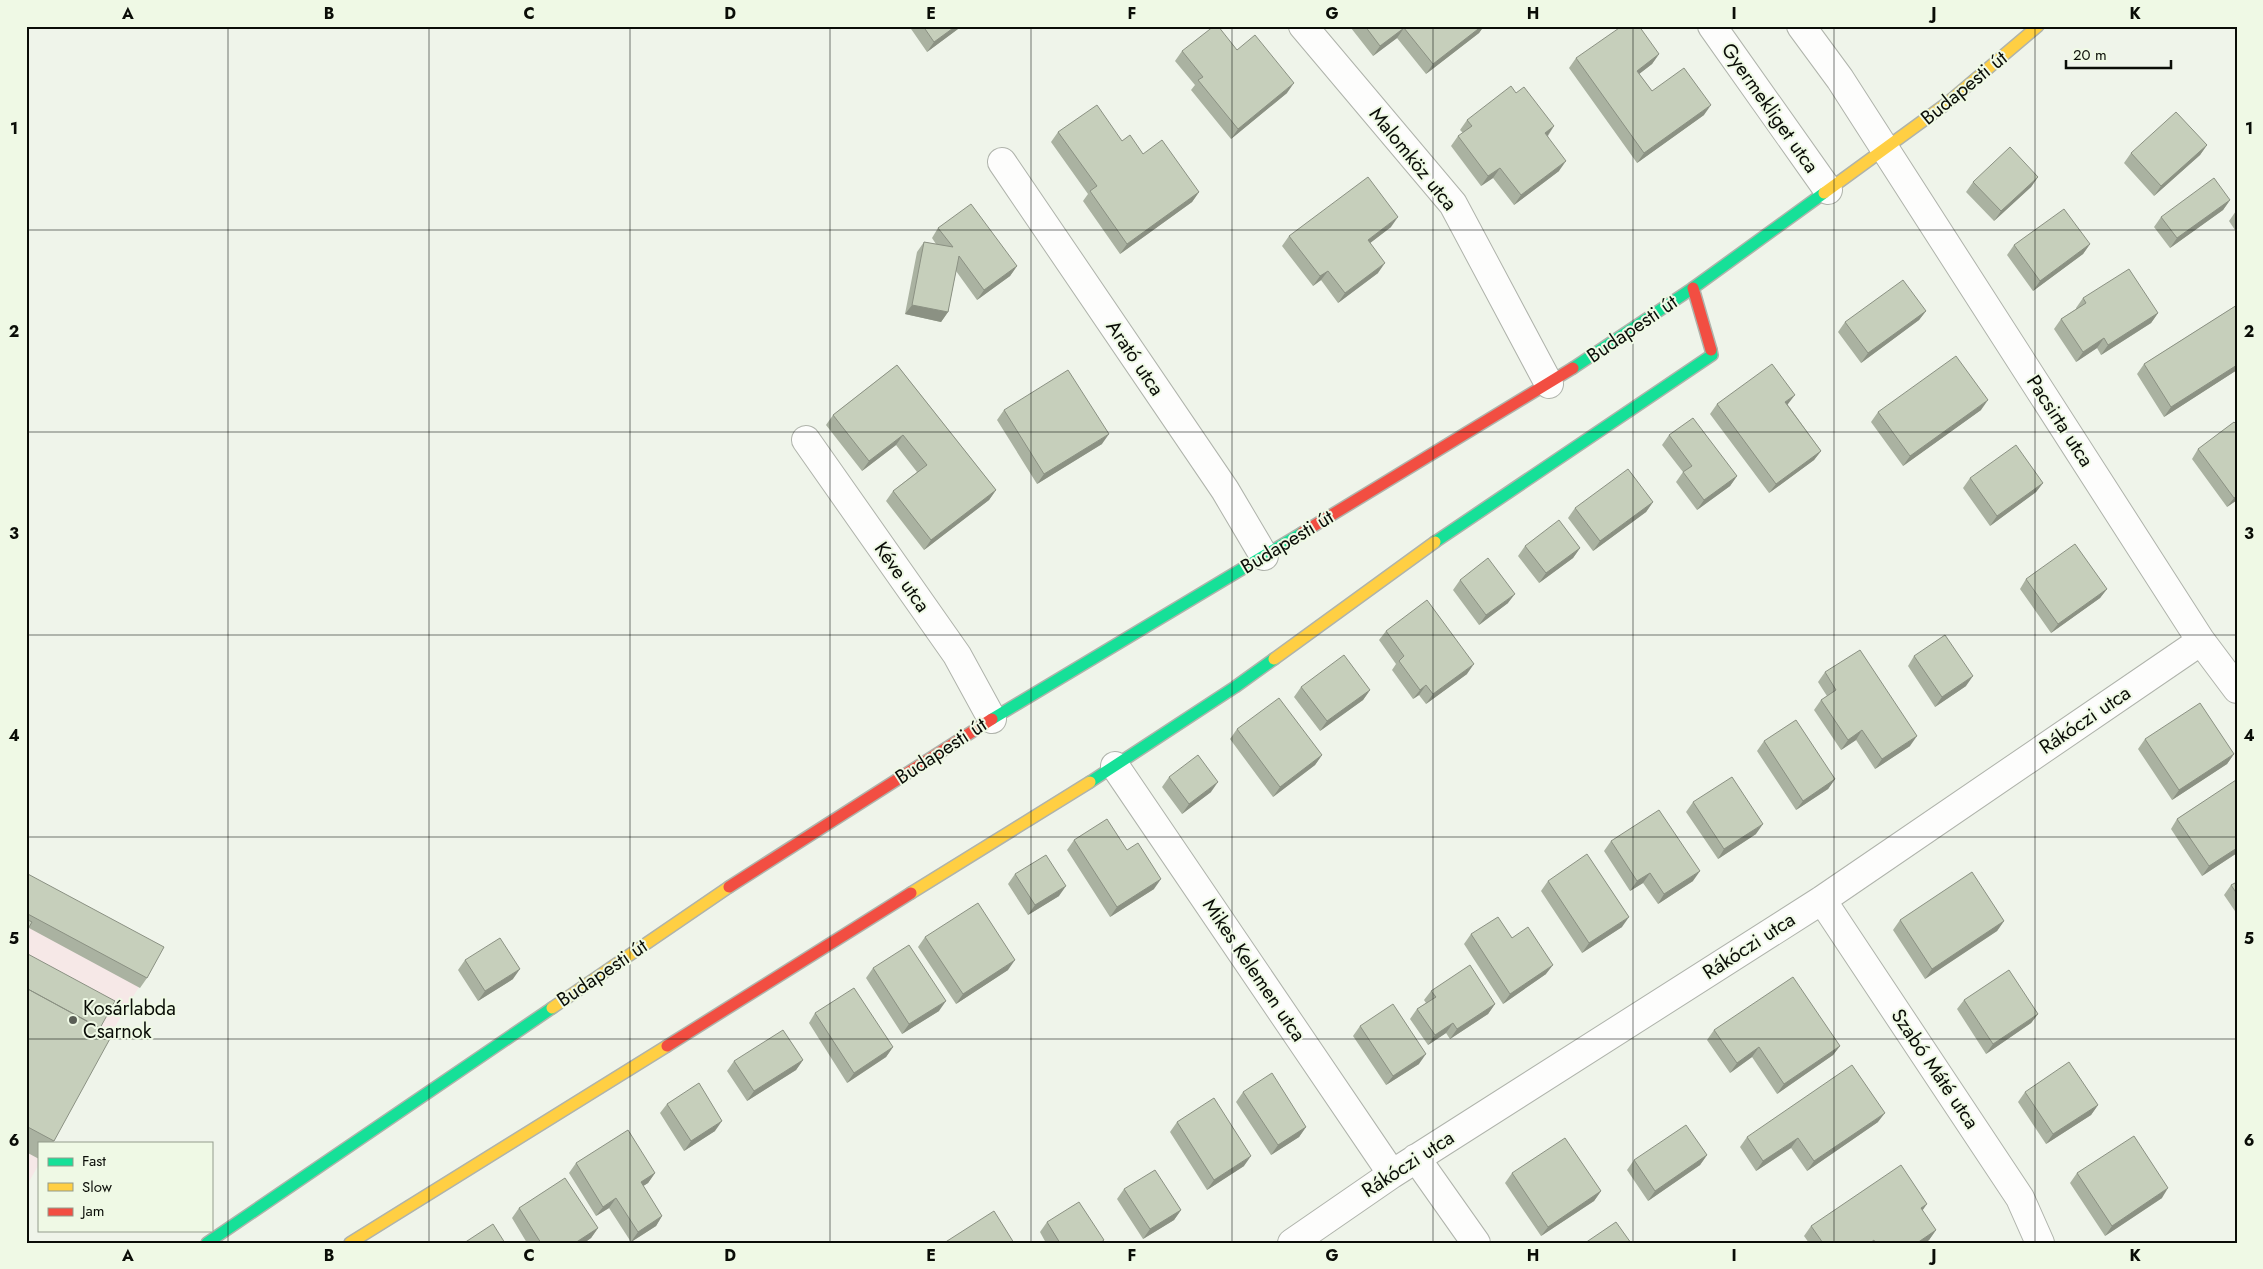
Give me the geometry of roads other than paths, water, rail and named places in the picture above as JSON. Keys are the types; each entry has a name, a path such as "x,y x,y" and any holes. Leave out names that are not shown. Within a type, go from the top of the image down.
{"street":[{"name":"Malomköz utca","path":"1303,26 1453,204 1549,384"},
{"name":"Gyermekliget utca","path":"1712,26 1828,190"},
{"path":"1801,26 1840,79 1886,150"},
{"name":"Budapesti út","path":"206,1243 745,876 992,719 1549,384 1693,288 1886,150 1946,104 2038,26"},
{"name":"Pacsirta utca","path":"1886,150 2201,641 2237,689"},
{"name":"Arató utca","path":"1002,162 1225,490 1264,556"},
{"name":"Budapesti út","path":"350,1243 1115,766 1235,687 1422,551 1712,355 1693,288"},
{"name":"Kéve utca","path":"806,440 957,656 992,719"},
{"name":"Rákóczi utca","path":"1292,1243 1416,1158 1822,900 2201,641"},
{"name":"Mikes Kelemen utca","path":"1115,766 1392,1174"},
{"name":"Szabó Máté utca","path":"1822,900 2020,1198 2040,1243"},
{"path":"1416,1158 1476,1243"}],"place":[{"name":"Kosárlabda Csarnok","path":"73,1020"}]}
